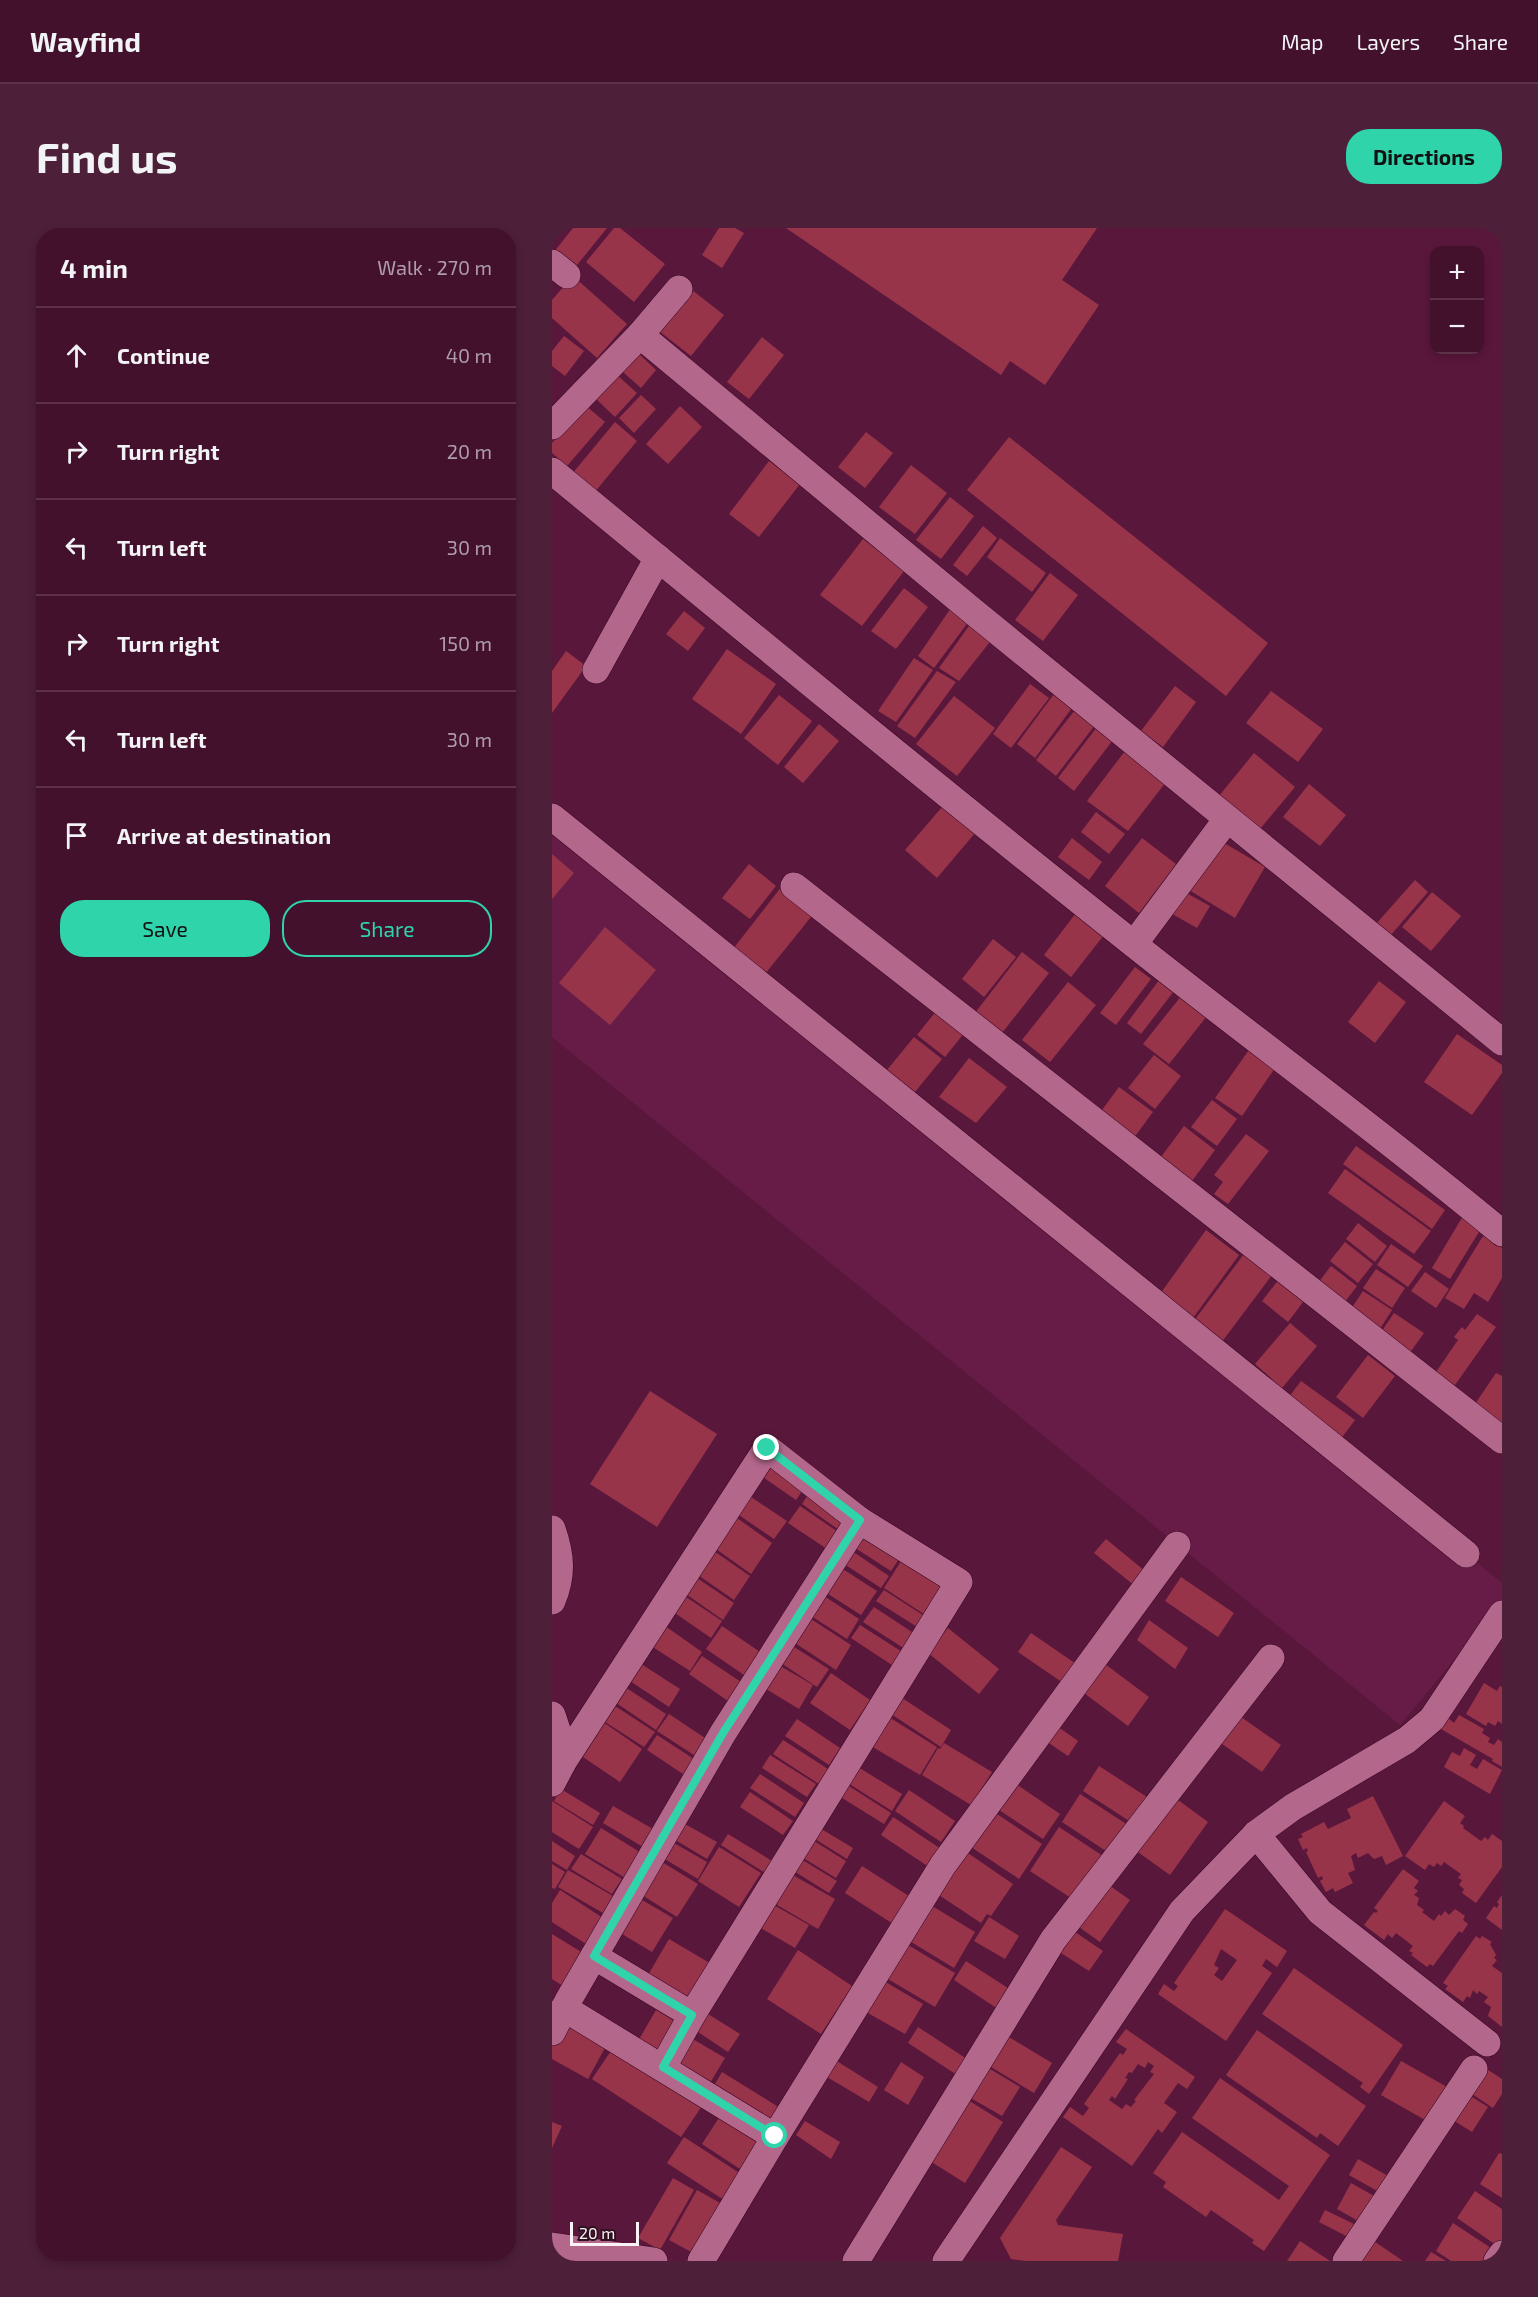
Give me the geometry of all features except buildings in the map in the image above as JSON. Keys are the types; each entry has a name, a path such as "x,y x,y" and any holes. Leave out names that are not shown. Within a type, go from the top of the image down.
{"street":[{"path":"552,426 640,335 679,289"},
{"path":"640,335 975,613 1502,1042"},
{"path":"552,471 873,736 1134,944 1430,1173 1502,1233"},
{"path":"596,670 658,558"},
{"path":"552,817 1466,1554"},
{"path":"1134,944 1227,819"},
{"path":"794,886 1502,1440"},
{"path":"557,1772 767,1448 860,1520 959,1582 692,2015 663,2067"},
{"path":"552,2032 562,1999 594,1956 723,1733 860,1520"},
{"path":"552,1529 560,1552 559,1586 552,1601"},
{"path":"701,2261 775,2136 943,1865 1177,1545"},
{"path":"946,2261 1182,1911 1256,1834 1293,1807 1407,1740 1432,1719 1502,1614"},
{"path":"856,2261 1053,1940 1271,1658"},
{"path":"552,1715 560,1736 557,1772"},
{"path":"1256,1834 1320,1912 1487,2043"},
{"path":"594,1956 692,2015"},
{"path":"562,1999 663,2067 775,2136"},
{"path":"1346,2261 1474,2069"},
{"path":"552,2246 654,2261"},
{"path":"1497,2261 1502,2254"}],"shaded area":[{"path":"552,808 1502,1583 1502,1602 1400,1725 552,1037"}],"route":[{"path":"767,1448 860,1520 723,1733 594,1956 692,2015 663,2067 775,2136"}]}
